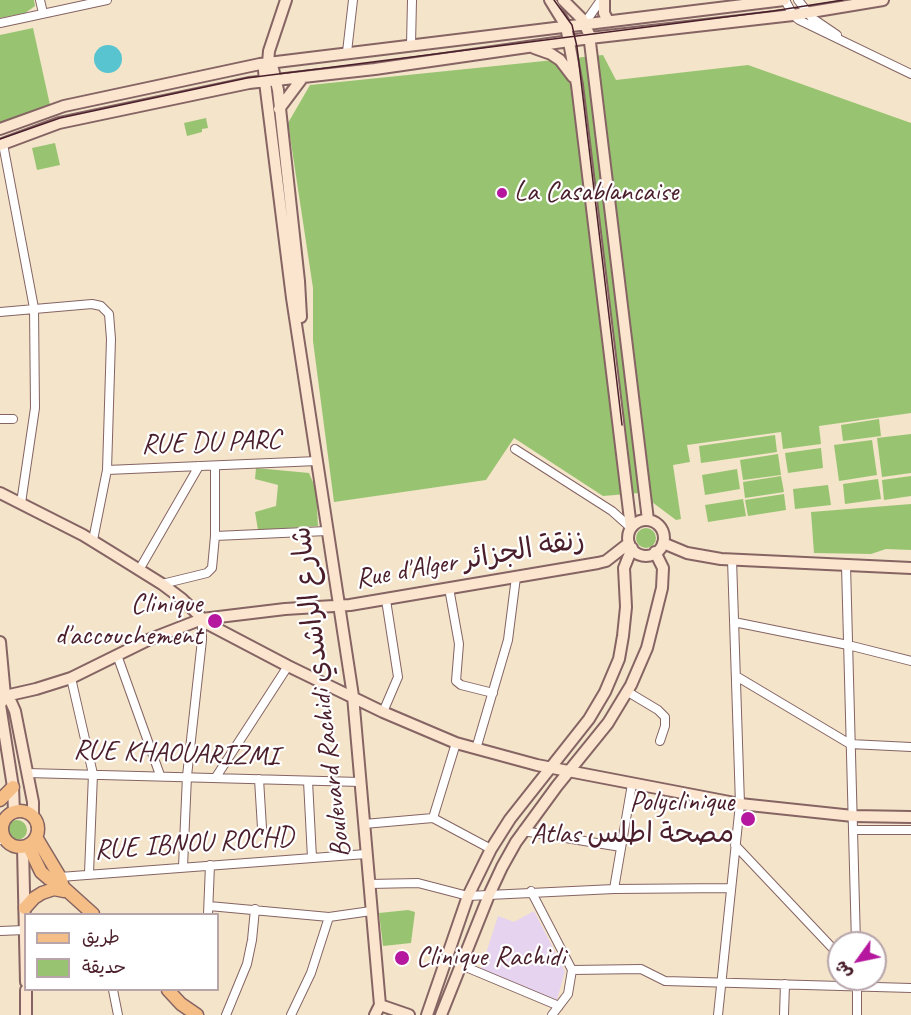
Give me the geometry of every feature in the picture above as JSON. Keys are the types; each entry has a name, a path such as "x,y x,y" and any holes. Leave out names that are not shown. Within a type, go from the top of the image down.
{"main road":[{"name":"Boulevard Rachidi شارع الراشدي","path":"286,0 270,44 268,63 264,70 271,81 279,110 301,298 302,363"},
{"path":"427,1015 468,896 491,849 515,812 599,704 619,659 625,621 624,568 630,546 628,536 631,528 577,85 566,26 550,0"},
{"path":"563,0 577,13 590,38 648,520"},
{"path":"603,0 604,13 608,21"},
{"path":"0,129 64,106 268,63 784,0"},
{"path":"2,145 59,123 271,81 375,69 568,40 793,15 883,0"},
{"path":"521,48 536,48 554,56 571,73 577,85"},
{"path":"279,110 303,77"},
{"name":"Boulevard Rachidi شارع الراشدي","path":"271,81 311,462 327,531 353,696 378,1010"},
{"path":"0,493 93,540 162,584 182,599 208,624 383,712 456,743 568,771 740,804 853,816 911,817"},
{"path":"0,504 10,499"},
{"path":"630,546 643,555 655,552 663,543 660,528 648,520 638,522 631,528"},
{"path":"663,543 687,553 732,559 911,568"},
{"name":"Rue d'Alger زنقة الجزائر","path":"2,693 36,689 71,678 117,655 202,619 386,600 598,563 606,561 630,546"},
{"path":"441,1015 502,867 523,831 608,723 628,692 647,648 658,610 663,572 655,552"},
{"path":"0,642 2,693 0,705 13,787 7,815 2,824 2,836 12,845 29,843"},
{"path":"2,693 15,711 33,802 33,817"},
{"path":"0,800 13,787"},
{"path":"7,815 25,812 33,817 38,826 29,843 25,913"},
{"path":"29,843 41,872 65,886 91,913"},
{"path":"25,908 34,897 65,886"},
{"path":"26,991 26,1015"},
{"path":"174,992 197,1015"},
{"path":"378,1010 409,1015"}],"street":[{"path":"40,0 43,13"},
{"path":"0,23 107,0"},
{"path":"347,52 353,0"},
{"path":"411,45 412,0"},
{"path":"584,24 603,0"},
{"path":"784,0 793,15 836,39 843,40"},
{"path":"798,0 807,12 843,40 911,74"},
{"path":"2,145 34,308 35,408 21,503"},
{"path":"0,312 92,304 103,308 110,318 107,470 93,540"},
{"path":"0,419 13,419"},
{"path":"515,449 612,511 631,528"},
{"name":"RUE DU PARC","path":"107,470 311,462"},
{"path":"139,570 199,466"},
{"path":"162,584 208,572 212,564 215,536 215,466"},
{"path":"215,536 327,531"},
{"path":"718,1015 740,804 732,559"},
{"path":"846,565 856,931"},
{"path":"476,749 511,627 516,577"},
{"path":"449,588 459,644 456,681 461,685 493,693"},
{"path":"383,712 398,677 386,600"},
{"path":"183,867 187,776 202,640 202,619"},
{"path":"734,622 848,645 911,661"},
{"path":"117,655 160,776"},
{"path":"216,777 288,666"},
{"path":"736,676 850,744 911,747"},
{"path":"71,678 93,774 89,873"},
{"path":"628,692 658,710 665,717 665,726 660,741"},
{"path":"433,818 456,743"},
{"name":"RUE KHAOUARIZMI","path":"27,773 360,782"},
{"path":"259,779 262,828"},
{"path":"308,781 312,858"},
{"path":"614,888 632,784"},
{"path":"364,824 433,818 491,849"},
{"path":"853,830 911,830"},
{"path":"523,831 621,847"},
{"path":"735,845 827,942"},
{"name":"RUE IBNOU ROCHD","path":"65,886 89,873 366,854"},
{"path":"208,913 210,865"},
{"path":"369,884 418,883 468,896 614,888 731,888"},
{"path":"531,891 572,970 568,993 552,1015"},
{"path":"209,906 329,917 371,911"},
{"path":"226,1015 247,964 255,909"},
{"path":"291,1015 311,973 329,917"},
{"path":"0,931 24,930"},
{"path":"460,965 560,1006"},
{"path":"572,970 641,969 665,981 827,983"},
{"path":"784,1015 785,984"},
{"path":"887,986 911,988"},
{"path":"113,991 118,1015"},
{"path":"857,991 857,1015"}],"shaded area":[{"path":"534,911 565,971 557,1000 481,969 498,916 514,922"}],"green space":[{"path":"0,0 34,0 35,6 25,13 0,18"},
{"path":"33,28 50,105 0,125 0,35"},
{"path":"603,55 616,80 748,65 911,123 911,413 819,426 821,444 783,449 781,432 687,445 690,462 673,465 681,519 676,520 652,502 651,492 603,496 514,438 486,480 334,502 313,341 313,288 288,123 310,85"},
{"path":"206,118 208,128 187,136 184,123"},
{"path":"55,143 60,165 37,170 32,148"},
{"path":"879,419 881,436 843,441 841,425"},
{"path":"911,434 911,473 882,477 877,438"},
{"path":"775,435 777,452 701,463 699,446"},
{"path":"872,440 877,475 839,481 834,445"},
{"path":"821,448 823,468 788,473 785,453"},
{"path":"778,454 781,475 743,480 740,460"},
{"path":"256,468 309,473 316,489 318,526 258,530 255,512 276,506 278,485 255,479"},
{"path":"737,469 740,489 705,495 702,475"},
{"path":"781,476 784,492 745,498 743,482"},
{"path":"911,476 911,496 884,500 882,480"},
{"path":"878,479 881,499 845,504 843,484"},
{"path":"828,485 831,505 795,509 793,489"},
{"path":"784,494 786,510 748,516 745,500"},
{"path":"743,499 746,516 708,522 705,505"},
{"path":"911,504 911,550 886,549 871,554 814,553 811,512"},
{"path":"646,528 653,531 656,538 653,545 646,548 639,545 636,538 639,531"},
{"path":"17,820 24,823 27,830 24,837 17,840 10,837 7,830 10,823"},
{"path":"408,910 415,912 411,943 383,946 379,913"}],"water":[{"path":"108,45 118,49 122,59 118,69 108,73 98,69 94,59 98,49"}],"tram line":[{"path":"554,0 572,25 577,47 622,425"},
{"path":"0,139 60,118 247,78 773,11 843,0"}],"place":[{"name":"La Casablancaise","path":"502,193"},
{"name":"Clinique d'accouchement","path":"215,621"},
{"name":"Polyclinique Atlas مصحة اطلس","path":"748,819"},
{"name":"Clinique Rachidi","path":"402,958"}]}
